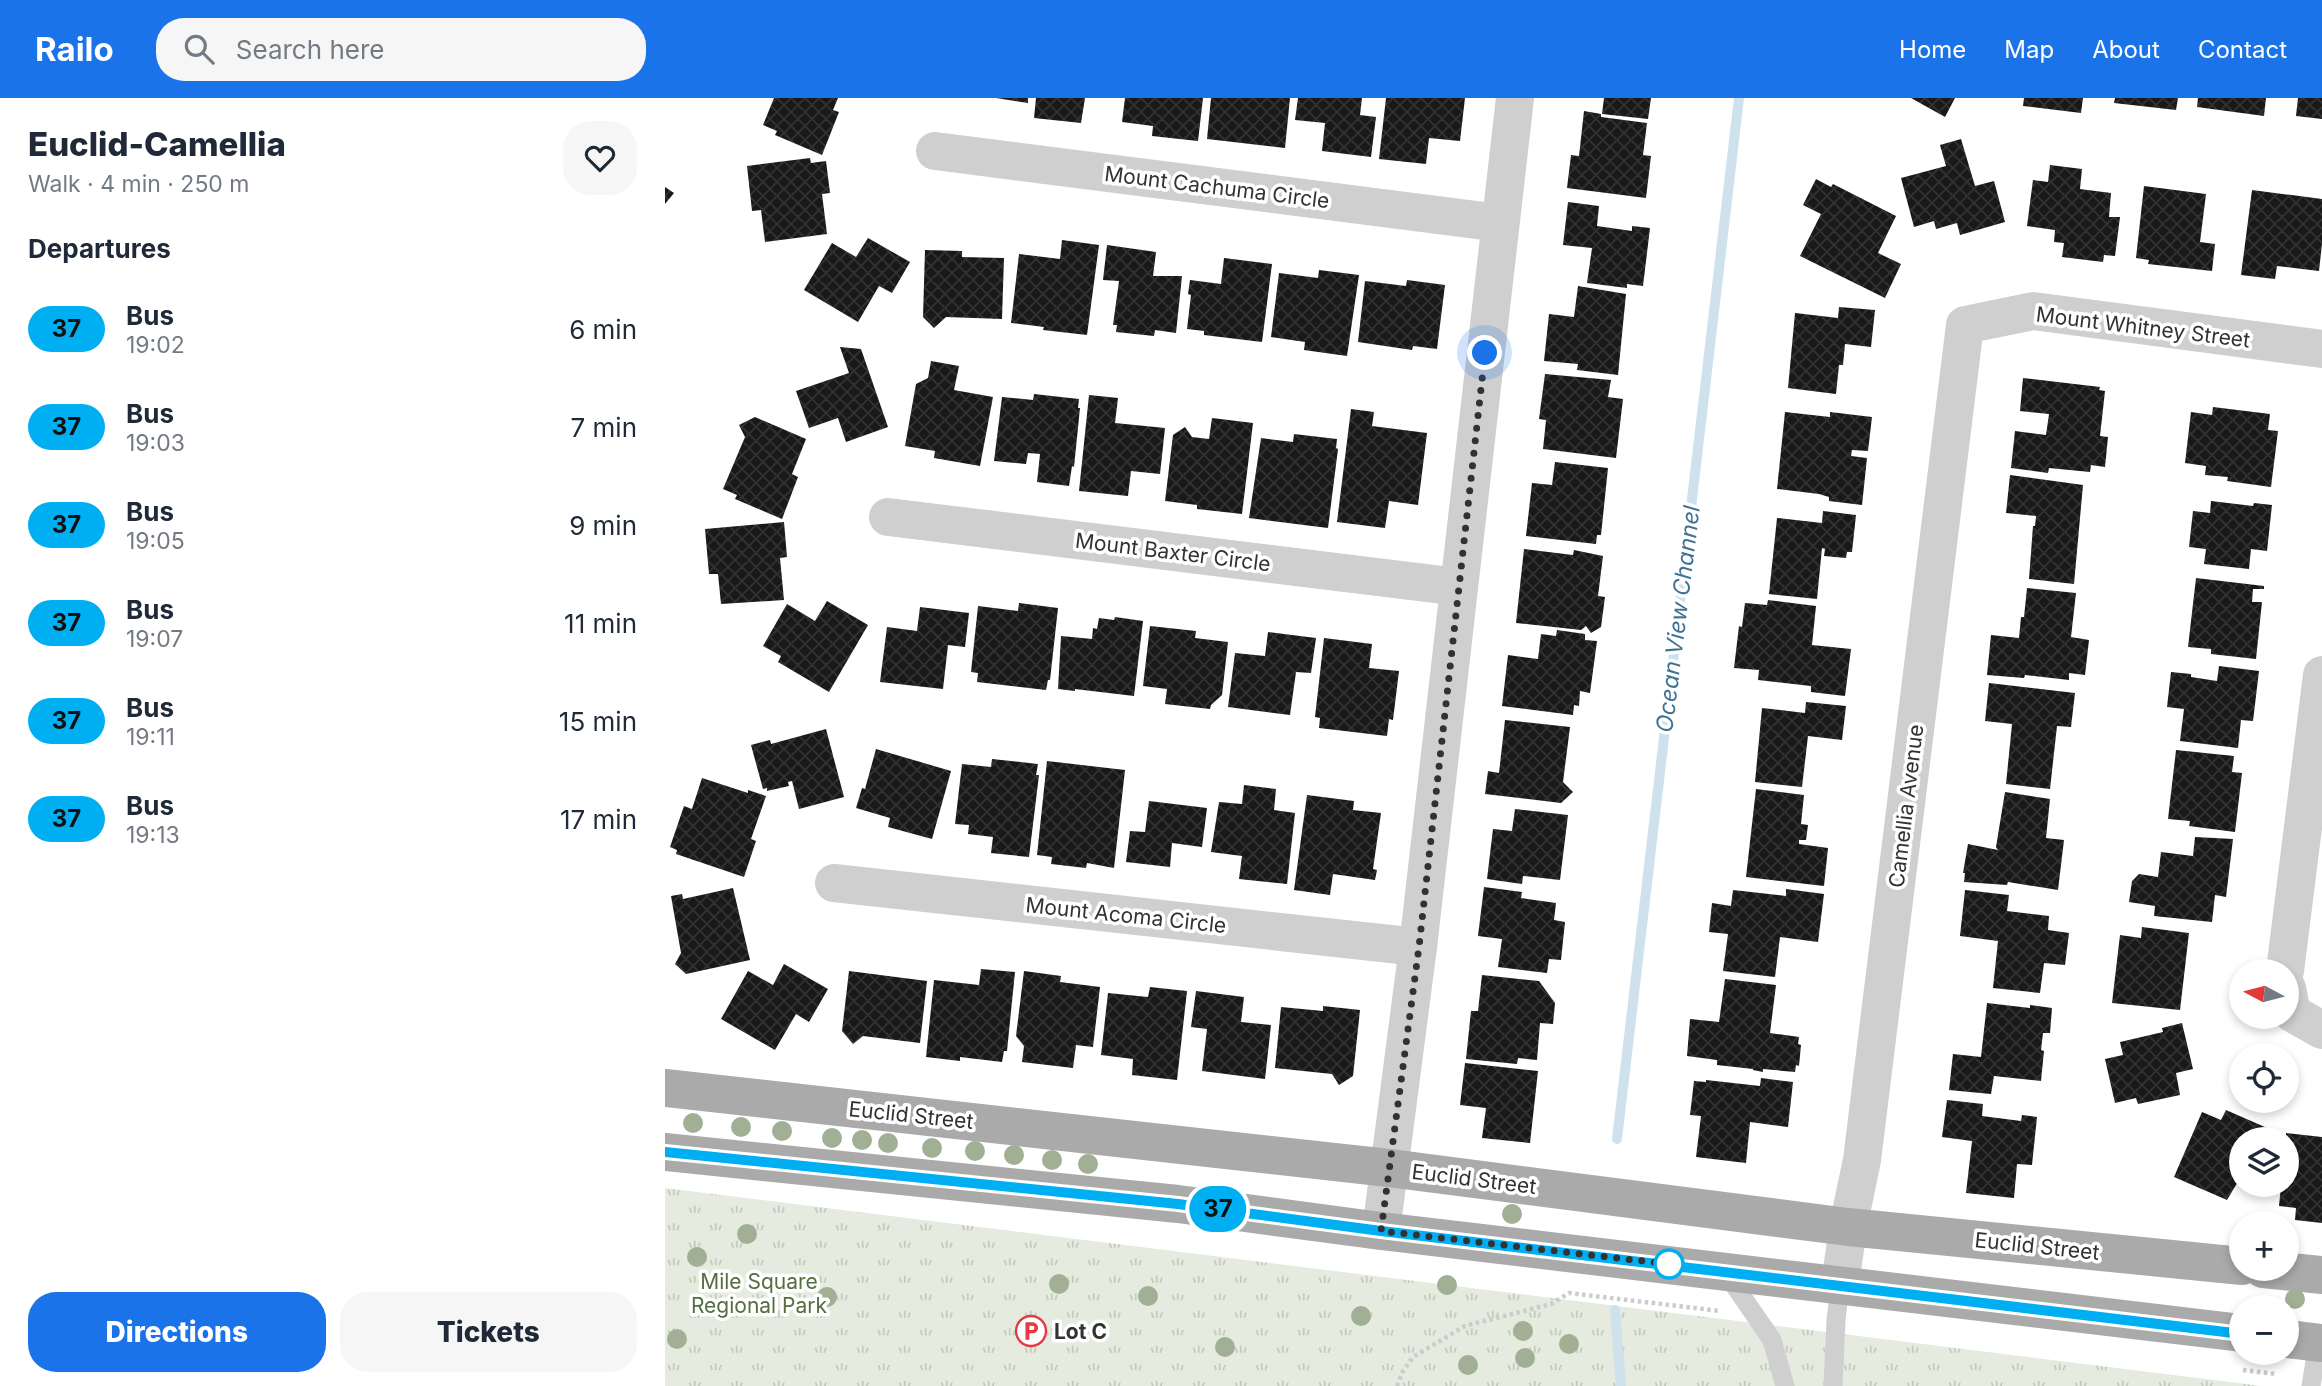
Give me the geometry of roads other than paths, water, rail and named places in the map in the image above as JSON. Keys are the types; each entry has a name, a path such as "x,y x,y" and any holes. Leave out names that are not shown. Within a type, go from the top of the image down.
{"main road":[{"name":"Euclid Street","path":"665,1088 1389,1168 1848,1227 2229,1265"},
{"path":"665,1152 1178,1204 1381,1231 2229,1332"},
{"path":"2299,1273 2322,1275"}],"street":[{"path":"1381,1231 1419,947 1515,98"},
{"name":"Mount Cachuma Circle","path":"936,151 1500,223"},
{"name":"Mount Whitney Street","path":"1965,325 2033,311 2322,349"},
{"name":"Camellia Avenue","path":"1840,1285 1848,1227 1862,1160 1965,325"},
{"name":"Mount Baxter Circle","path":"888,517 1459,587"},
{"path":"2286,959 2322,675"},
{"name":"Mount Acoma Circle","path":"834,883 1419,947"}],"lane":[{"path":"1726,1272 1772,1340 1785,1386"},
{"path":"1833,1386 1840,1285"},
{"path":"2309,1341 2311,1386"}],"waterway":[{"name":"Ocean View Channel","path":"1617,1139 1739,98"},
{"name":"Ocean View Channel","path":"1615,1310 1621,1386"}],"place":[{"name":"Lot C","path":"1031,1331"}],"park label":[{"name":"Mile Square Regional Park","path":"759,1293"}]}
